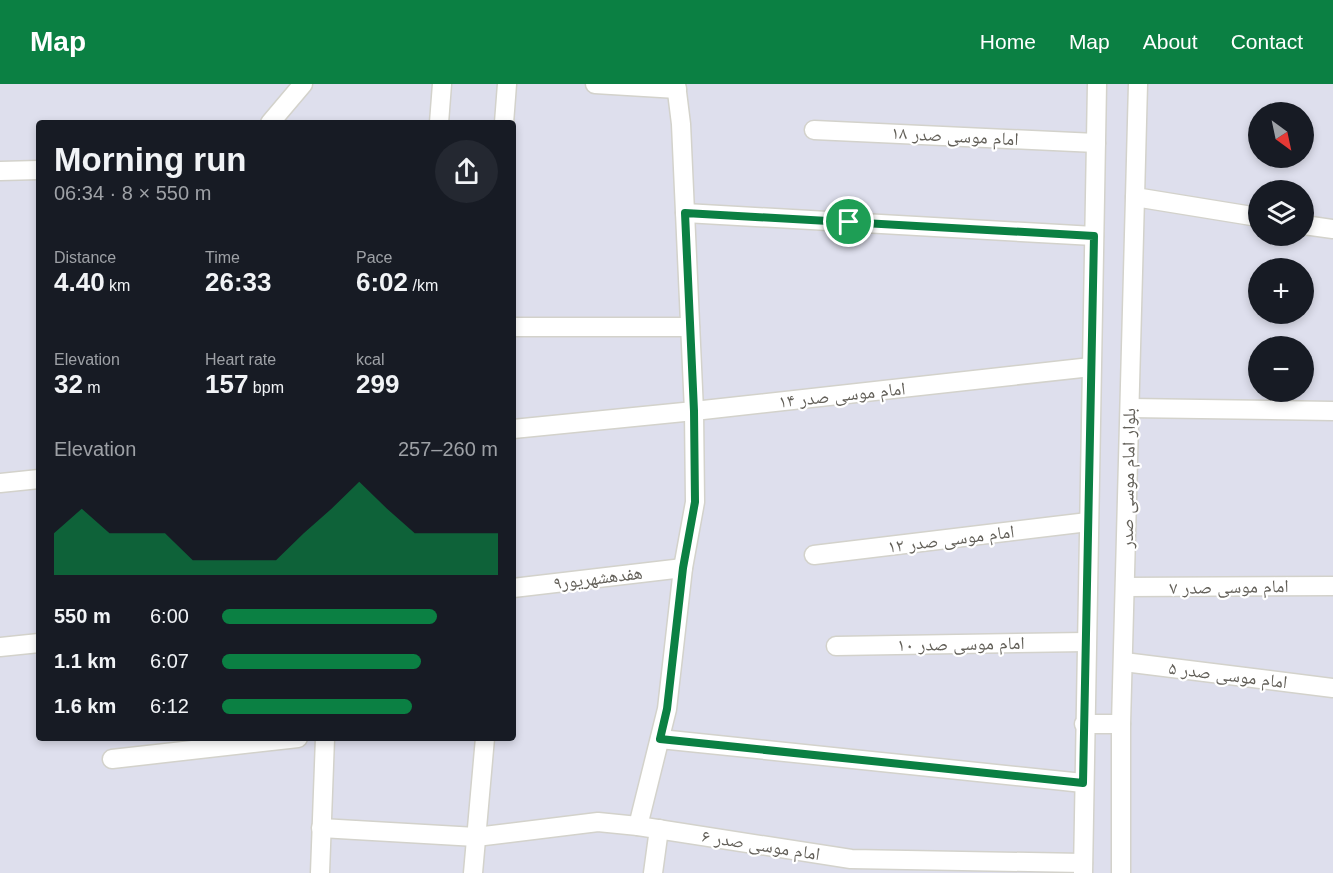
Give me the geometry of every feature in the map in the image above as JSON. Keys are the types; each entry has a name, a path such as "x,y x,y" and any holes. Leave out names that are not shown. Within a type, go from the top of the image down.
{"street":[{"path":"273,120 303,84"},
{"path":"439,120 442,84"},
{"path":"504,120 507,84"},
{"path":"595,84 677,87 681,124 694,411 695,502 683,568 667,709 638,826"},
{"path":"1083,868 1097,84"},
{"name":"بلوار امام موسی صدر","path":"1121,873 1121,724 1138,84"},
{"name":"امام موسی صدر ۱۸","path":"814,130 1096,143"},
{"path":"0,171 36,170"},
{"path":"1135,197 1248,215"},
{"path":"685,213 1094,236"},
{"path":"1314,226 1333,229"},
{"path":"516,327 690,327"},
{"name":"امام موسی صدر ۱۴","path":"516,429 1091,367"},
{"path":"1130,408 1333,411"},
{"path":"0,483 36,479"},
{"name":"امام موسی صدر ۱۲","path":"814,555 1088,522"},
{"name":"هفدهشهریور۹","path":"516,588 683,568"},
{"name":"امام موسی صدر ۷","path":"1125,587 1333,586"},
{"name":"امام موسی صدر ۱۰","path":"836,646 1086,642"},
{"path":"0,647 36,643"},
{"name":"امام موسی صدر ۵","path":"1124,662 1333,688"},
{"path":"1084,724 1121,724"},
{"path":"660,739 1083,783"},
{"path":"112,759 243,741"},
{"path":"320,873 325,741"},
{"path":"473,873 485,741"},
{"name":"امام موسی صدر ۶","path":"321,828 476,837 598,822 659,829 850,859 1083,868"},
{"path":"653,873 659,829"},
{"path":"1121,854 1133,873"}],"route":[{"path":"685,213 849,222 1094,236 1083,783 660,739 667,709 683,568 695,502 694,411 685,213"}]}
